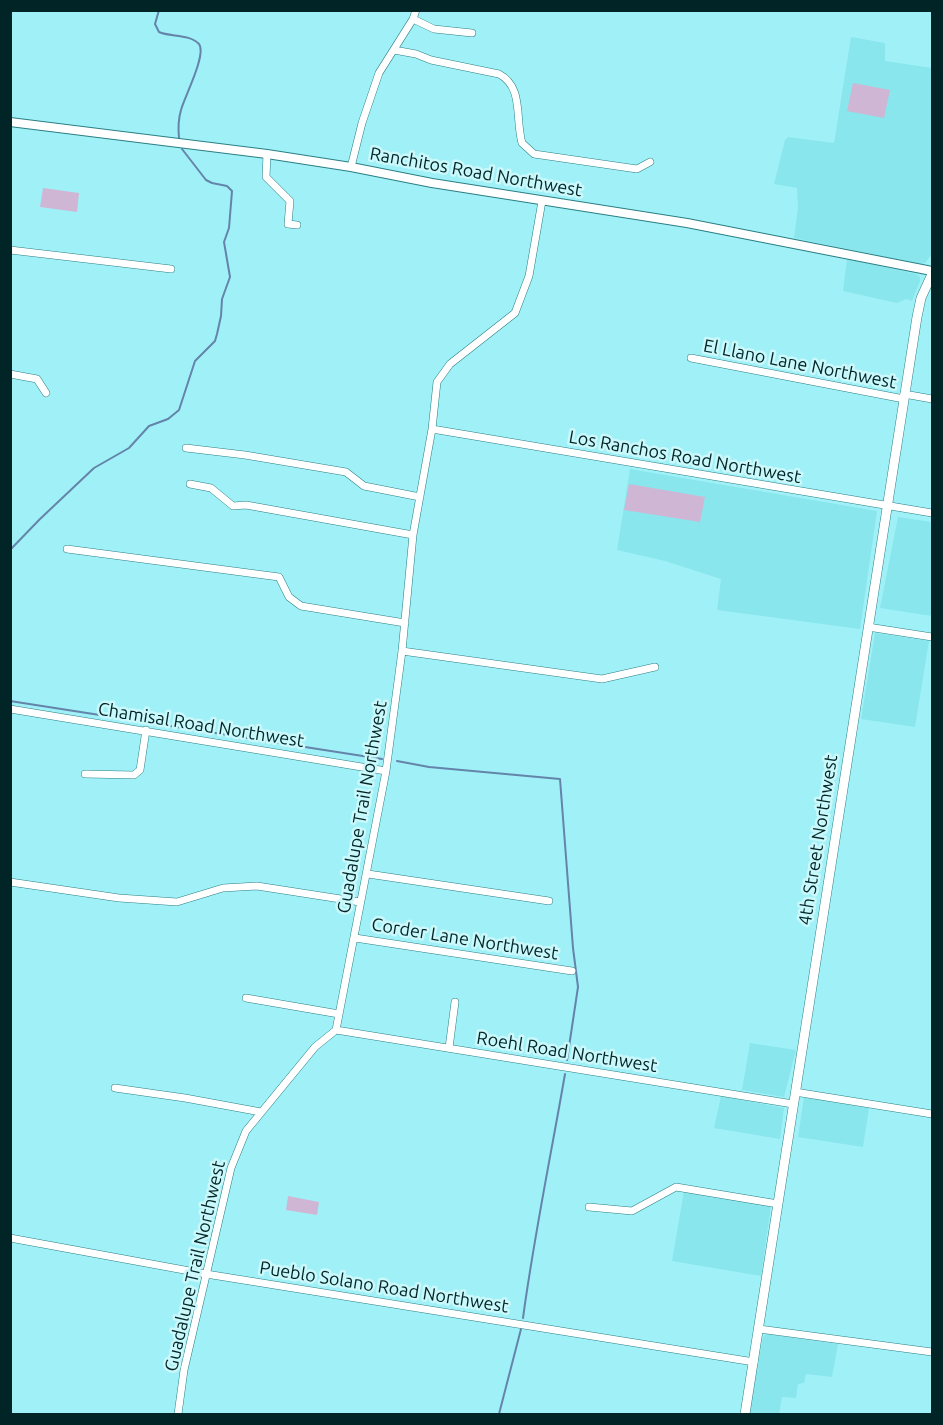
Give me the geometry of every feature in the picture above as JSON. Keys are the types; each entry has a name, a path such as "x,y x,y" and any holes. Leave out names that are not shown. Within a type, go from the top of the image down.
{"main road":[{"name":"4th Street Northwest","path":"745,1414 904,397 921,298 933,272"}],"street":[{"path":"351,167 362,123 379,73 413,19 416,10"},
{"path":"413,19 434,29 472,33"},
{"path":"394,50 499,74 508,79 515,92 522,143 534,154 636,169 650,162"},
{"name":"Ranchitos Road Northwest","path":"10,122 267,154 351,167 542,201 687,223 933,272"},
{"path":"267,154 266,177 290,201 288,224 297,225"},
{"name":"Guadalupe Trail Northwest","path":"178,1414 184,1370 231,1168 246,1131 315,1047 336,1030 386,771 402,651 413,535 432,429 437,382 450,364 515,313 529,276 542,201"},
{"path":"10,250 171,269"},
{"name":"El Llano Lane Northwest","path":"691,358 904,397 933,399"},
{"path":"10,374 37,379 46,393"},
{"name":"Los Ranchos Road Northwest","path":"432,429 933,513"},
{"path":"186,448 245,455 346,472 364,486 420,497"},
{"path":"190,484 211,488 233,506 246,505 413,535"},
{"path":"67,549 279,577 289,597 301,606 405,623"},
{"path":"868,627 933,637"},
{"path":"402,651 602,679 655,667"},
{"name":"Chamisal Road Northwest","path":"10,709 386,771"},
{"path":"86,774 134,775 140,770 146,730"},
{"path":"368,873 549,901"},
{"path":"10,882 120,898 177,902 223,888 257,886 360,902"},
{"name":"Corder Lane Northwest","path":"355,938 572,971"},
{"path":"246,998 339,1014"},
{"path":"448,1048 455,1002"},
{"name":"Roehl Road Northwest","path":"336,1030 794,1104"},
{"path":"114,1088 261,1112"},
{"path":"795,1092 933,1114"},
{"path":"589,1207 632,1211 676,1187 778,1204"},
{"name":"Pueblo Solano Road Northwest","path":"10,1238 206,1274 754,1362"},
{"path":"759,1329 933,1352"}],"shaded area":[{"path":"851,37 885,43 885,61 932,68 932,254 925,263 794,238 798,208 797,188 774,184 785,140 788,137 834,143"},
{"path":"853,83 890,90 884,118 847,111"},
{"path":"43,188 79,193 77,212 40,207"},
{"path":"847,259 916,274 920,277 920,281 912,301 906,299 897,303 843,291"},
{"path":"630,469 877,511 860,629 717,610 721,579 665,561 617,550"},
{"path":"629,484 705,497 700,522 624,510"},
{"path":"898,517 932,522 932,616 880,608"},
{"path":"875,633 929,641 915,727 861,719"},
{"path":"750,1043 796,1050 784,1097 742,1090"},
{"path":"721,1096 784,1108 780,1139 714,1128"},
{"path":"804,1097 869,1108 863,1147 798,1137"},
{"path":"685,1185 772,1199 761,1276 672,1261"},
{"path":"288,1196 319,1202 317,1215 286,1210"},
{"path":"766,1334 838,1344 832,1377 806,1374 804,1383 798,1384 796,1398 782,1397 779,1414 749,1414 763,1337"}],"waterway":[{"path":"159,10 155,24 159,32 195,41 201,49 198,66 180,114 179,138"},
{"path":"10,550 94,468 129,448 149,426 168,419 179,410 195,361 215,341 221,316 222,299 230,277 224,242 229,228 232,191 227,186 206,180 182,149"},
{"path":"10,701 382,759"},
{"path":"397,761 429,767 560,779 578,987 567,1060"},
{"path":"523,1318 537,1226 565,1074"},
{"path":"499,1414 521,1329"}]}
